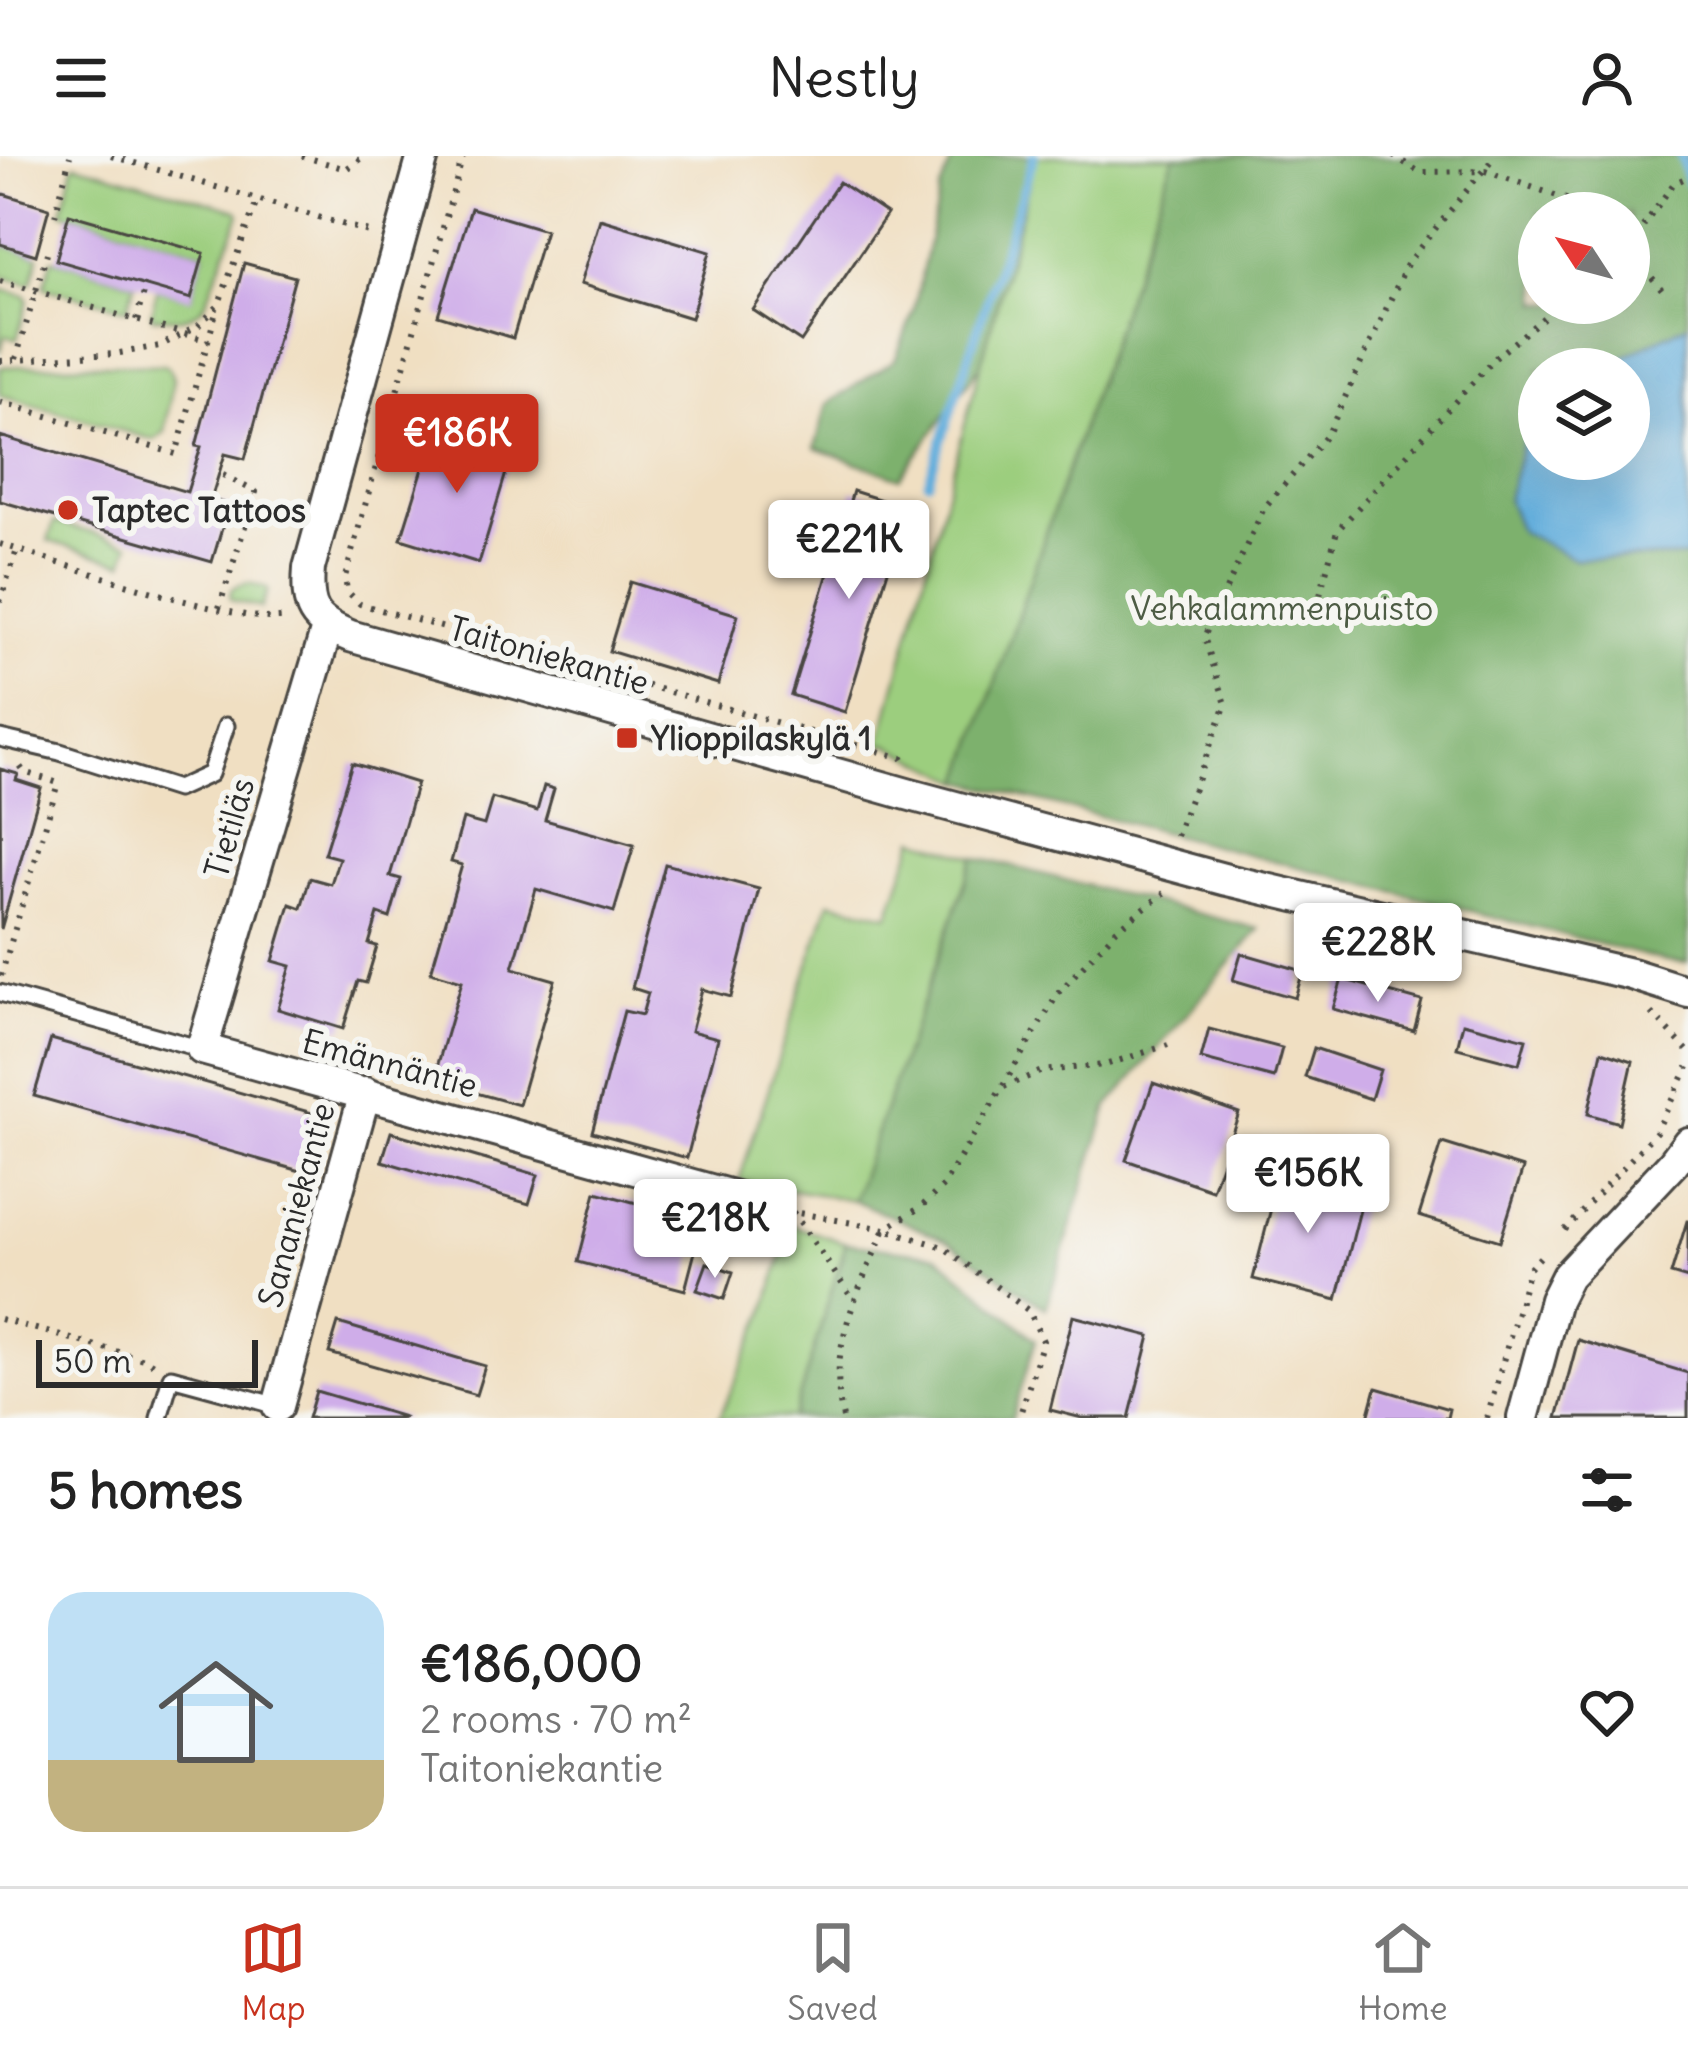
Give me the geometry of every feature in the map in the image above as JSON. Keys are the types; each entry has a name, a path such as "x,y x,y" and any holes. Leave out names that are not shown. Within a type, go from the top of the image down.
{"street":[{"path":"319,618 308,590 309,568 423,156"},
{"name":"Taitoniekantie","path":"319,618 350,637 907,794 1165,878 1227,880 1631,974 1688,992"},
{"name":"Tietiläs","path":"202,1048 319,618"},
{"name":"Emännäntie","path":"202,1048 761,1204"},
{"name":"Sananiekantie","path":"278,1406 364,1093"},
{"path":"1523,1418 1555,1300 1567,1276 1688,1143"}],"lane":[{"path":"0,738 178,788 210,774 226,726"},
{"name":"Emännäntie","path":"0,993 202,1048"},
{"path":"159,1418 171,1377 278,1406"}],"path":[{"path":"55,216 70,156"},
{"path":"111,156 377,235"},
{"path":"302,156 346,169 360,160"},
{"path":"463,156 345,577 347,591 359,604 902,758 912,772 907,794"},
{"path":"1393,156 1420,172 1484,171 1543,192"},
{"path":"843,1418 838,1364 844,1330 885,1229 921,1207 943,1186 1059,992 1165,878 1226,704 1204,637 1264,508 1328,434 1408,262 1495,156"},
{"path":"1650,218 1675,183 1688,177"},
{"path":"0,402 176,454 218,306 257,201"},
{"path":"16,360 47,253"},
{"path":"1650,274 1664,292"},
{"path":"0,281 208,340"},
{"path":"136,320 146,286"},
{"path":"0,361 160,346 198,326 218,306"},
{"path":"1317,606 1337,531 1494,359 1536,324"},
{"path":"219,472 256,492 219,608"},
{"path":"0,544 219,608 273,620 319,618"},
{"path":"0,602 17,550"},
{"path":"0,979 58,783 24,772"},
{"path":"1001,1088 1042,1071 1105,1065 1168,1045"},
{"path":"761,1204 885,1229 943,1247 1029,1311 1043,1341 1019,1418"},
{"path":"793,1212 854,1301"},
{"path":"0,1319 147,1360 171,1377"}],"green space":[{"path":"954,156 1036,156 981,364 900,478 815,448 827,404 895,360 914,310 940,189"},
{"path":"1036,156 1174,156 962,781 887,744 880,745"},
{"name":"Vehkalammenpuisto","path":"1174,156 1688,156 1688,324 1641,348 1518,348 1518,480 1542,480 1575,559 1688,557 1688,963 962,781"},
{"path":"76,164 238,210 200,310 175,319 151,313 157,289 191,298 204,253 62,212"},
{"path":"0,244 39,256 32,282 0,276"},
{"path":"52,259 135,283 127,309 46,288"},
{"path":"0,289 28,300 17,339 5,336 0,352"},
{"path":"0,367 169,368 173,379 165,432 154,440 0,395"},
{"path":"54,522 130,544 124,563 48,541"},
{"path":"249,583 268,591 261,608 231,600 232,589"},
{"path":"915,839 974,857 853,1200 739,1181 829,902 889,915"},
{"path":"974,857 1259,929 1108,1107 1046,1308 946,1240 853,1200"},
{"path":"791,1225 846,1243 793,1418 719,1418 765,1313"},
{"path":"846,1243 937,1255 1036,1340 1012,1418 793,1418"}],"water":[{"path":"1688,324 1688,557 1575,559 1520,531 1507,499 1518,460 1518,480 1650,480 1650,348 1641,348"}],"building":[{"path":"839,182 887,214 801,342 753,310"},
{"path":"0,193 49,208 36,255 0,244"},
{"path":"471,208 545,230 513,338 438,315"},
{"path":"69,214 204,253 191,299 56,260"},
{"path":"600,219 710,252 691,318 580,284"},
{"path":"244,263 295,277 245,459 225,454 211,499 229,505 212,562 0,501 0,436 187,492"},
{"path":"435,430 512,453 479,563 401,539"},
{"path":"853,491 907,508 845,712 791,695"},
{"path":"630,582 738,615 718,684 609,651"},
{"path":"352,763 417,783 390,876 401,879 390,918 378,914 369,944 377,946 366,983 358,981 343,1029 278,1009 291,966 273,961 290,904 301,908 310,878 331,884 339,858 324,854"},
{"path":"0,769 41,788 1,929"},
{"path":"544,786 554,789 545,820 634,845 614,912 536,889 513,968 555,980 519,1105 433,1081 462,981 431,972 462,865 451,862 463,819 484,825 492,798 537,811"},
{"path":"665,864 759,889 731,997 702,989 691,1031 718,1038 687,1158 592,1132 624,1011 642,1015 648,993 632,988"},
{"path":"1241,953 1303,971 1295,998 1233,980"},
{"path":"1342,979 1422,1001 1414,1031 1333,1009"},
{"path":"1463,1023 1526,1039 1519,1064 1457,1048"},
{"path":"1209,1029 1282,1048 1274,1078 1201,1059"},
{"path":"51,1039 316,1114 300,1171 34,1096"},
{"path":"1314,1048 1380,1070 1371,1099 1305,1077"},
{"path":"1602,1051 1633,1061 1619,1123 1588,1114"},
{"path":"1153,1083 1239,1113 1212,1190 1126,1160"},
{"path":"391,1132 538,1175 529,1204 382,1161"},
{"path":"1442,1143 1523,1168 1500,1241 1419,1216"},
{"path":"1280,1173 1364,1194 1337,1300 1253,1279"},
{"path":"596,1192 703,1221 685,1290 578,1262"},
{"path":"1688,1221 1688,1279 1671,1274"},
{"path":"707,1263 733,1272 724,1299 697,1290"},
{"path":"1073,1316 1150,1336 1129,1418 1082,1418 1050,1410"},
{"path":"338,1323 485,1366 476,1395 329,1353"},
{"path":"1578,1340 1688,1373 1688,1418 1557,1418"},
{"path":"1376,1388 1449,1409 1447,1418 1368,1418"},
{"path":"316,1391 404,1417 308,1418"}],"waterway":[{"path":"928,482 1034,156"},
{"path":"1681,156 1688,183"}],"place":[{"name":"Taptec Tattoos","path":"68,510"},
{"name":"Ylioppilaskylä 1","path":"627,738"}]}
